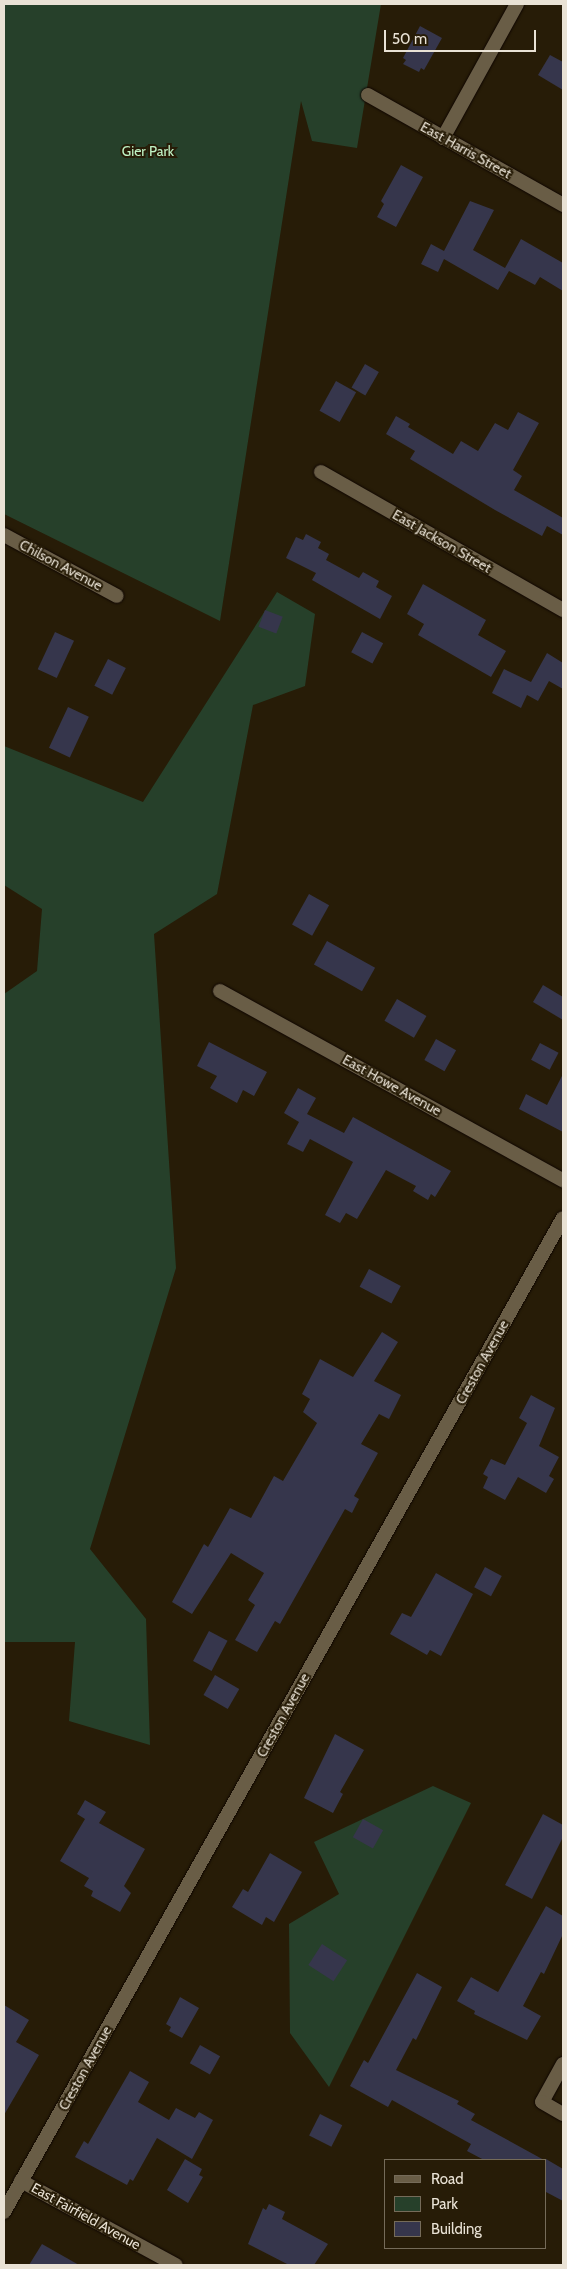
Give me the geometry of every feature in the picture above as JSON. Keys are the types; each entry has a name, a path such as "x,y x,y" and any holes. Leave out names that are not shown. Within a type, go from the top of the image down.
{"street":[{"path":"443,138 517,4"},
{"name":"East Harris Street","path":"368,95 563,205"},
{"name":"East Jackson Street","path":"321,472 563,610"},
{"name":"Chilson Avenue","path":"4,535 117,596"},
{"name":"East Howe Avenue","path":"220,991 563,1180"},
{"name":"Creston Avenue","path":"4,2212 563,1218"},
{"path":"563,2064 542,2102 563,2114"},
{"name":"East Fairfield Avenue","path":"21,2180 176,2265"}],"green space":[{"name":"Gier Park","path":"4,4 381,4 357,148 312,141 301,101 220,621 4,514"},
{"path":"277,592 315,614 305,686 253,705 217,894 154,934 176,1268 90,1549 146,1619 150,1745 69,1721 75,1642 4,1642 4,994 37,971 42,909 4,885 4,746 143,802"},
{"path":"433,1786 471,1803 329,2087 290,2033 289,1924 339,1894 314,1842"}],"building":[{"path":"420,26 442,38 424,70 421,68 419,72 403,64 406,60 403,58"},
{"path":"550,55 563,62 563,90 538,75"},
{"path":"401,165 423,177 396,227 377,217 384,204 381,201"},
{"path":"470,201 494,210 473,250 505,268 521,239 563,263 563,291 540,277 535,285 509,271 498,290 444,259 438,272 421,264 431,244 444,251"},
{"path":"365,364 379,372 365,395 352,387"},
{"path":"336,381 356,392 340,422 320,411"},
{"path":"518,412 539,423 513,470 522,476 514,490 563,518 563,535 547,526 542,536 495,510 410,459 415,451 386,434 396,416 410,424 408,427 453,454 461,441 478,451 495,423 508,430"},
{"path":"306,534 321,542 318,548 329,554 326,560 359,578 363,572 379,581 376,587 392,596 380,619 312,580 316,573 286,558 296,537 303,540"},
{"path":"423,584 486,620 478,635 506,651 491,677 418,635 424,624 407,614"},
{"path":"265,610 283,617 276,634 259,627"},
{"path":"55,632 74,641 57,678 38,669"},
{"path":"362,632 383,643 372,664 351,652"},
{"path":"547,653 563,663 563,689 549,681 538,701 527,695 521,708 492,693 504,669 531,682"},
{"path":"108,659 126,668 112,695 94,686"},
{"path":"68,707 89,717 70,758 49,748"},
{"path":"309,894 329,905 312,936 292,925"},
{"path":"327,941 375,968 362,991 314,965"},
{"path":"543,985 563,997 563,1020 533,1002"},
{"path":"397,999 426,1016 414,1038 384,1021"},
{"path":"436,1039 456,1050 444,1071 424,1060"},
{"path":"209,1042 267,1072 254,1096 243,1090 237,1103 210,1088 217,1076 197,1066"},
{"path":"540,1043 559,1053 550,1070 531,1060"},
{"path":"563,1074 563,1132 519,1109 526,1094 547,1105"},
{"path":"298,1088 316,1098 307,1114 344,1133 353,1117 451,1171 435,1197 431,1194 428,1200 413,1191 416,1186 386,1170 357,1219 346,1213 340,1223 325,1215 353,1162 310,1139 303,1152 287,1144 299,1122 284,1113"},
{"path":"369,1269 401,1286 391,1304 360,1287"},
{"path":"382,1332 398,1342 374,1381 401,1395 389,1419 379,1414 361,1444 378,1453 354,1496 359,1499 352,1513 345,1509 280,1624 275,1621 257,1652 235,1640 255,1605 248,1600 264,1573 231,1553 192,1614 172,1602 204,1544 208,1547 230,1508 251,1518 274,1476 283,1481 317,1423 303,1412 310,1399 302,1394 320,1359 353,1377"},
{"path":"531,1395 555,1408 539,1446 559,1457 549,1476 554,1479 546,1493 518,1477 505,1500 483,1488 488,1477 483,1474 491,1459 505,1465 527,1423 519,1418"},
{"path":"485,1567 502,1576 491,1596 474,1587"},
{"path":"436,1573 473,1594 441,1656 430,1650 427,1655 390,1634 402,1613 411,1617"},
{"path":"209,1631 228,1641 212,1671 193,1661"},
{"path":"215,1675 239,1689 228,1709 204,1695"},
{"path":"335,1734 364,1750 340,1792 343,1794 333,1813 304,1798"},
{"path":"85,1800 106,1812 99,1823 145,1849 124,1886 131,1893 120,1912 91,1896 93,1891 84,1886 89,1878 60,1861 85,1819 77,1814"},
{"path":"543,1814 563,1825 563,1837 532,1899 505,1885"},
{"path":"363,1819 383,1830 373,1849 353,1837"},
{"path":"270,1853 302,1872 274,1922 266,1917 262,1925 232,1907 243,1889 248,1892"},
{"path":"546,1906 563,1916 563,1934 544,1974 541,1972 523,2006 541,2016 527,2040 474,2014 475,2011 457,2001 471,1977 498,1992"},
{"path":"322,1944 347,1960 334,1981 308,1965"},
{"path":"417,1973 442,1987 416,2040 413,2038 396,2070 459,2101 457,2104 475,2114 471,2120 542,2159 482,2159 467,2151 471,2144 392,2100 388,2107 350,2086 364,2060 368,2063"},
{"path":"180,1997 199,2008 182,2038 169,2031 171,2027 166,2024"},
{"path":"4,2005 29,2020 16,2042 39,2055 4,2115"},
{"path":"200,2045 220,2056 210,2075 190,2063"},
{"path":"130,2071 149,2082 138,2102 169,2120 176,2108 195,2118 199,2112 213,2120 192,2159 157,2138 133,2181 130,2179 127,2185 75,2157 84,2141 88,2144"},
{"path":"320,2114 342,2125 331,2147 309,2135"},
{"path":"185,2159 202,2169 199,2175 203,2177 188,2203 167,2190"},
{"path":"547,2160 563,2169 563,2201 547,2193"},
{"path":"269,2204 285,2212 282,2219 328,2244 314,2265 289,2265 248,2244 263,2208 266,2210"},
{"path":"42,2244 79,2265 29,2265"}]}
